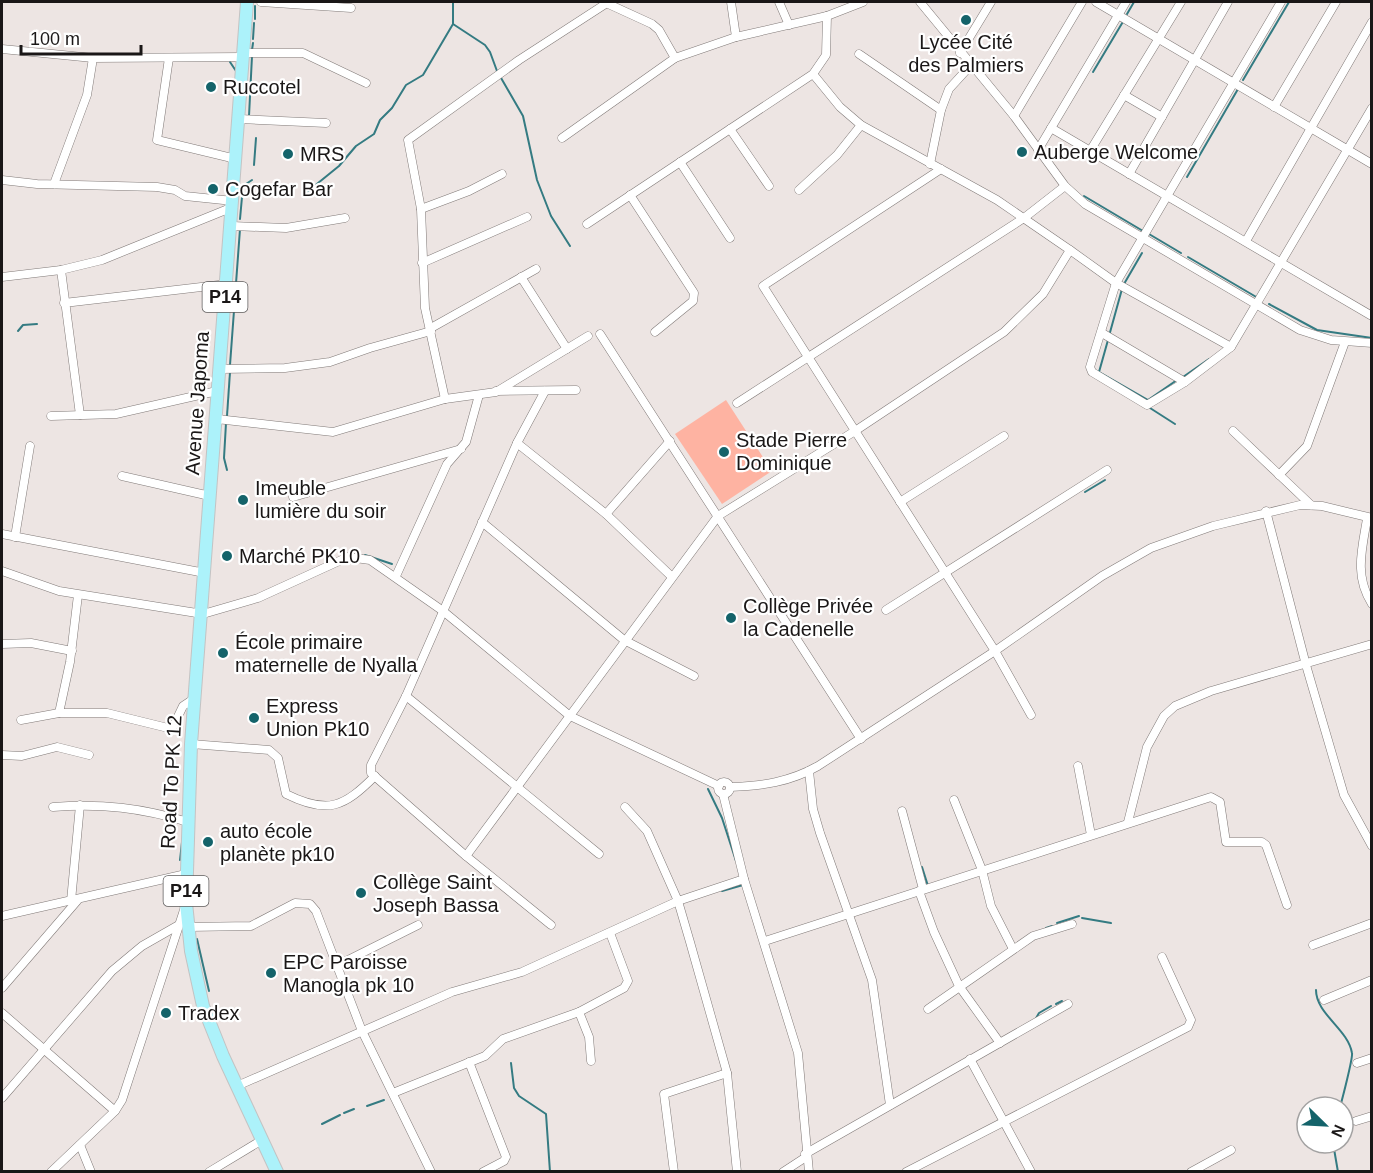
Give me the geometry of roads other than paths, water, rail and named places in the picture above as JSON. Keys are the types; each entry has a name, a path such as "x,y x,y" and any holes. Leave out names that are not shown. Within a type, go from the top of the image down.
{"main road":[{"name":"Avenue Japoma","path":"204,593 247,2"},
{"name":"Road To PK 12","path":"204,593 191,744 186,903 183,927 203,1006 277,1172"}],"street":[{"path":"261,2 351,8"},
{"path":"444,399 425,308 420,209 407,143 410,138 605,2 652,24 659,30 675,58"},
{"path":"731,2 736,37"},
{"path":"779,2 789,25"},
{"path":"562,138 675,58 736,37 826,16 863,2"},
{"path":"920,2 1014,116 1065,186 1085,204 1256,305 1308,333 1345,342 1371,343"},
{"path":"960,53 991,2"},
{"path":"1014,116 1082,2"},
{"path":"1096,2 1371,164"},
{"path":"1038,150 1126,2"},
{"path":"1090,151 1181,2"},
{"path":"1129,174 1228,2"},
{"path":"1281,2 1116,283 1090,369 1144,404 1150,404 1185,382 1231,347 1371,108"},
{"path":"1274,106 1336,2"},
{"path":"587,224 813,74 826,56 826,16"},
{"path":"1246,241 1371,22"},
{"path":"2,49 93,58 169,58 303,53 366,83"},
{"path":"859,54 941,110"},
{"path":"54,184 87,95 93,58"},
{"path":"169,58 157,140 236,159"},
{"path":"930,164 941,110 949,89 971,66"},
{"path":"813,74 840,107 861,125 1024,218 1116,283 1231,347"},
{"path":"1124,94 1162,117"},
{"path":"239,119 326,123"},
{"path":"799,190 837,155 861,125"},
{"path":"1051,128 1371,316"},
{"path":"730,129 769,186"},
{"path":"680,162 730,238"},
{"path":"941,169 763,286 995,651 1031,715"},
{"path":"420,209 469,191 502,174"},
{"path":"2,180 158,187 175,190 185,196 233,204"},
{"path":"737,403 1024,218 1065,186"},
{"path":"630,195 694,293 693,301 655,332"},
{"path":"2,277 61,270 102,260 233,204"},
{"path":"422,263 527,217"},
{"path":"232,226 294,227 345,218"},
{"path":"466,856 671,576 718,516 855,431 1018,321 1043,294 1070,250"},
{"path":"219,369 285,368 330,362 431,330 536,269"},
{"path":"61,270 80,415"},
{"path":"521,277 567,349"},
{"path":"64,303 226,284"},
{"path":"1102,333 1185,382"},
{"path":"600,334 861,739"},
{"path":"496,392 588,336"},
{"path":"1279,475 1307,446 1345,342"},
{"path":"217,418 333,432 444,399 496,392 576,390"},
{"path":"51,416 116,414 218,391"},
{"path":"544,391 517,443 406,696 371,765 371,773 466,856 551,925"},
{"path":"396,576 447,464 462,448 479,395"},
{"path":"1233,431 1311,505"},
{"path":"900,502 1004,436"},
{"path":"606,514 670,441"},
{"path":"517,443 606,514 671,576"},
{"path":"15,537 30,446"},
{"path":"293,497 462,448"},
{"path":"886,610 1107,470"},
{"path":"122,476 210,496"},
{"path":"719,786 724,782 730,787 771,784 809,771 995,651 1125,561 1171,540 1266,511 1311,505 1369,518 1360,569 1361,582 1371,604"},
{"path":"1266,511 1306,665 1344,795 1371,846"},
{"path":"482,522 624,640 694,676"},
{"path":"2,534 205,573"},
{"path":"2,571 78,595 203,614 258,598 348,557 370,560 443,611 570,716 719,786"},
{"path":"59,713 72,651 78,595"},
{"path":"2,644 32,643 72,651"},
{"path":"1128,822 1147,747 1164,716 1189,698 1371,644"},
{"path":"406,696 599,854"},
{"path":"21,720 59,713 107,713 172,729 183,706 195,698"},
{"path":"191,744 269,750 278,758 286,794 321,805 330,806 347,802 375,776"},
{"path":"2,755 22,756 57,747 89,755"},
{"path":"1078,766 1090,835"},
{"path":"809,771 813,809 872,980 890,1105"},
{"path":"719,786 718,790 723,794 744,879 798,1053 809,1172"},
{"path":"723,794 728,792 730,787"},
{"path":"765,941 1206,798 1217,799 1221,806 1224,839 1229,842 1265,843 1287,905"},
{"path":"954,800 982,870 991,906 1013,949"},
{"path":"2,988 74,901 80,805"},
{"path":"53,807 80,805 145,810 188,822"},
{"path":"625,807 647,831 678,901 727,1073 737,1172"},
{"path":"902,811 921,890 934,932 959,986 999,1042"},
{"path":"2,916 186,874"},
{"path":"237,1086 452,992 522,972 678,901 744,879"},
{"path":"2,1098 112,971 142,946 183,927 251,926 295,903 310,904 316,911 362,1031 431,1172"},
{"path":"1313,945 1371,923"},
{"path":"928,1009 1033,936 1072,924"},
{"path":"338,965 418,926"},
{"path":"51,1172 115,1111 122,1100 183,927"},
{"path":"393,1093 485,1056 503,1039 579,1012 627,985 610,933"},
{"path":"906,1172 1188,1027 1191,1020 1162,957"},
{"path":"1324,1000 1371,980"},
{"path":"783,1172 806,1155 890,1105 1068,1004"},
{"path":"2,1012 115,1111"},
{"path":"579,1012 589,1037 591,1060"},
{"path":"1357,1063 1371,1058"},
{"path":"970,1059 1005,1120 1031,1172"},
{"path":"469,1062 506,1157 501,1167 483,1172"},
{"path":"674,1172 664,1094 727,1073"},
{"path":"1356,1121 1371,1116"},
{"path":"209,1172 262,1140"},
{"path":"80,1145 91,1172"},
{"path":"1191,1172 1231,1150"}],"waterway":[{"path":"307,192 339,166 356,146 374,134 380,120 392,108 406,85 423,75 453,24 453,2"},
{"path":"1127,14 1134,2"},
{"path":"1243,80 1289,2"},
{"path":"255,6 255,19"},
{"path":"1093,72 1124,20"},
{"path":"253,39 254,23"},
{"path":"453,24 485,45 490,52 497,71 523,116 537,180 551,216 570,246"},
{"path":"252,50 253,43"},
{"path":"249,116 252,56"},
{"path":"230,62 236,71"},
{"path":"1187,177 1238,89"},
{"path":"254,165 256,138"},
{"path":"240,219 243,186 252,180"},
{"path":"1084,196 1143,231"},
{"path":"230,365 240,229"},
{"path":"1149,234 1181,253"},
{"path":"1124,284 1142,253"},
{"path":"1188,257 1258,298"},
{"path":"1109,336 1122,289"},
{"path":"1269,304 1317,330 1372,338"},
{"path":"18,331 23,325 37,324"},
{"path":"1108,340 1099,372 1148,400 1177,380"},
{"path":"1183,377 1209,359"},
{"path":"227,416 230,372"},
{"path":"1150,408 1175,424"},
{"path":"226,423 224,458 227,470"},
{"path":"1085,492 1105,480"},
{"path":"365,555 392,564"},
{"path":"708,789 722,818 736,861"},
{"path":"180,860 182,842"},
{"path":"922,867 928,886"},
{"path":"722,891 743,885"},
{"path":"1057,923 1079,916"},
{"path":"1082,918 1111,923"},
{"path":"1046,928 1052,926"},
{"path":"197,939 209,991"},
{"path":"1316,990 1321,1007 1345,1036 1352,1053 1343,1095"},
{"path":"1056,1004 1062,1001"},
{"path":"1035,1020 1039,1013 1051,1006"},
{"path":"511,1063 514,1088 519,1096 546,1114 550,1172"},
{"path":"367,1106 384,1100"},
{"path":"344,1113 354,1109"},
{"path":"322,1124 340,1115"},
{"path":"1335,1155 1338,1172"}],"place":[{"name":"Lycée Cité des Palmiers","path":"966,20"},
{"name":"Ruccotel","path":"211,87"},
{"name":"Auberge Welcome","path":"1022,152"},
{"name":"MRS","path":"288,154"},
{"name":"Cogefar Bar","path":"213,189"},
{"name":"Stade Pierre Dominique","path":"724,452"},
{"name":"Imeuble lumière du soir","path":"243,500"},
{"name":"Marché PK10","path":"227,556"},
{"name":"Collège Privée la Cadenelle","path":"731,618"},
{"name":"École primaire maternelle de Nyalla","path":"223,653"},
{"name":"Express Union Pk10","path":"254,718"},
{"name":"auto école planète pk10","path":"208,842"},
{"name":"Collège Saint Joseph Bassa","path":"361,893"},
{"name":"EPC Paroisse Manogla pk 10","path":"271,973"},
{"name":"Tradex","path":"166,1013"}]}
